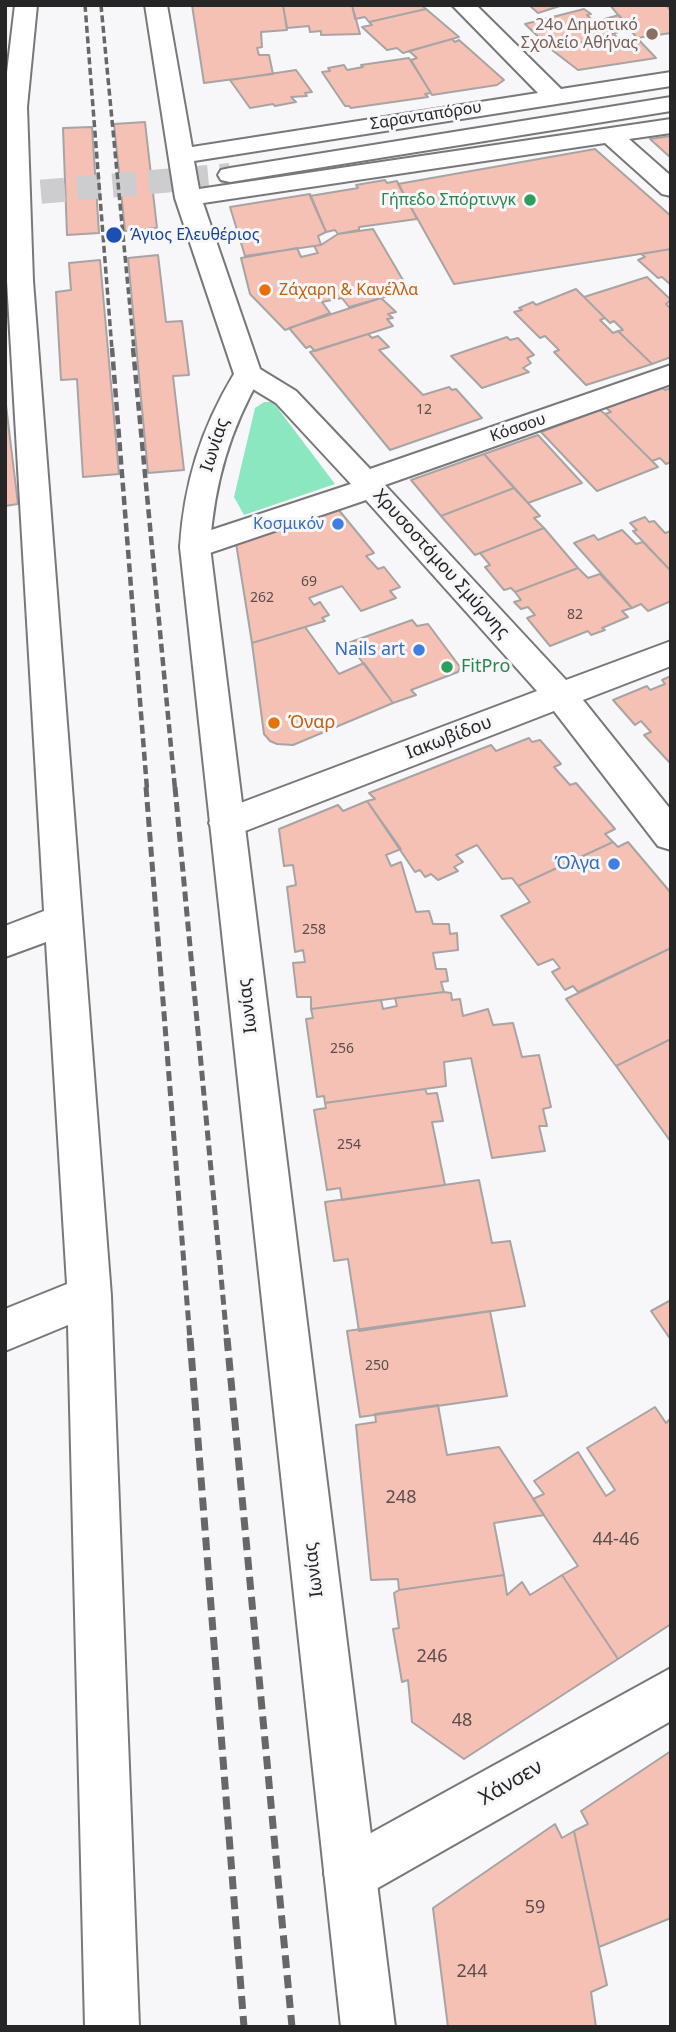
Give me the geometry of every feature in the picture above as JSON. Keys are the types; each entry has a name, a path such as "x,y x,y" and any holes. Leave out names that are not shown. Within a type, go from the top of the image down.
{"street":[{"path":"26,5 10,102 21,542 63,920 89,1296 112,2027"},
{"path":"156,5 188,198 248,374"},
{"path":"463,5 555,96"},
{"name":"Σαρανταπόρου","path":"182,156 671,79"},
{"name":"Σαρανταπόρου","path":"230,175 671,104"},
{"path":"188,198 671,126"},
{"path":"611,136 671,189"},
{"name":"Χρυσοστόμου Σμύρνης","path":"248,374 286,397 368,485 560,695 671,836"},
{"name":"Ιωνίας","path":"248,374 227,408 209,452 196,522 195,547 368,2027"},
{"name":"Κόσσου","path":"195,547 671,374"},
{"name":"Ιακωβίδου","path":"227,822 671,653"},
{"path":"5,943 63,920"},
{"path":"5,1330 89,1296"},
{"name":"Χάνσεν","path":"350,1874 671,1693"}],"green space":[{"path":"264,402 273,402 335,484 244,515 234,497 255,408"}],"building":[{"path":"192,5 283,5 287,30 261,32 262,47 257,48 259,55 269,55 273,74 204,83"},
{"path":"283,5 352,5 360,34 321,35 321,31 310,32 309,26 287,28"},
{"path":"352,5 421,5 426,9 369,22 365,17 355,19"},
{"path":"529,5 563,5 538,13"},
{"name":"24ο Δημοτικό Σχολείο Αθήνας","path":"610,5 666,5 671,11 671,33 637,38"},
{"path":"426,9 459,37 403,53 397,48 387,50 362,27 372,25 369,22"},
{"path":"584,9 591,14 587,15 594,22 619,15 630,29 552,50 525,24"},
{"path":"614,34 619,40 637,38 656,58 578,70 552,50"},
{"path":"452,39 455,42 459,40 504,80 497,85 432,95 411,60 417,58 409,51"},
{"path":"409,58 431,93 425,94 428,97 351,108 345,106 322,72 344,65 347,70 363,67 361,65"},
{"path":"296,70 312,92 305,93 307,96 291,97 296,102 275,106 273,104 250,108 230,80"},
{"path":"145,122 157,228 125,231 114,124"},
{"path":"92,127 99,233 67,235 63,128"},
{"path":"671,136 671,158 650,139"},
{"name":"Γήπεδο Σπόρτινγκ","path":"595,149 671,216 671,249 454,284 398,184"},
{"path":"385,180 387,183 397,181 417,219 359,227 359,230 338,234 335,230 326,232 310,196 358,188 356,185"},
{"path":"310,194 326,232 318,236 321,245 245,256 230,207"},
{"path":"373,229 410,292 349,307 342,298 322,302 330,313 285,330 250,294 241,258 297,248 301,257 318,253 314,246 321,245 338,234"},
{"path":"671,249 671,285 662,277 658,278 638,260 645,257 641,254"},
{"path":"158,255 166,322 182,321 189,375 173,376 184,470 148,473 128,258"},
{"path":"100,260 119,474 83,477 77,379 61,380 56,292 71,290 69,263"},
{"path":"647,277 671,300 666,304 671,309 671,357 652,364 618,331 623,330 614,321 610,323 584,297"},
{"path":"576,289 605,318 600,320 613,333 618,331 652,364 586,385 554,352 559,350 545,336 540,338 514,312 533,302 536,305"},
{"path":"381,298 396,312 388,314 393,318 387,319 393,326 315,351 310,346 306,348 289,328"},
{"path":"368,334 372,338 378,336 389,347 379,350 423,395 449,387 456,389 482,418 390,450 310,352"},
{"path":"507,337 510,340 518,338 534,355 527,358 531,363 523,368 529,372 482,388 451,356"},
{"path":"661,387 665,390 671,388 671,462 666,464 660,458 652,461 605,414 611,412 606,408"},
{"path":"5,397 18,504 5,506"},
{"path":"600,410 658,467 597,491 541,432"},
{"path":"538,435 582,483 528,503 484,454"},
{"path":"484,454 514,488 441,516 411,480"},
{"path":"514,488 540,516 534,518 544,528 475,555 441,516"},
{"path":"338,509 374,553 366,556 378,569 384,567 400,587 390,591 396,598 361,611 342,586 309,598 314,605 320,602 329,615 322,618 325,621 252,643 236,543"},
{"path":"645,517 649,522 654,521 665,533 671,531 671,571 633,531 637,530 630,523"},
{"path":"544,528 578,568 515,592 511,588 504,590 485,567 490,565 480,553"},
{"path":"622,530 636,544 643,542 671,571 671,601 648,611 641,604 632,608 574,543 594,535 598,540"},
{"path":"578,568 588,578 600,574 632,608 622,611 628,617 602,628 605,630 591,635 588,631 550,646 527,618 535,615 528,607 521,609 514,602 521,600 515,592"},
{"path":"412,620 417,626 428,624 460,667 458,672 411,690 416,695 393,703 348,643"},
{"path":"305,627 339,674 364,663 393,703 293,745 277,744 264,734 252,643"},
{"path":"671,676 671,764 644,735 651,732 641,721 635,725 613,700 647,686 650,690 665,684 662,680"},
{"path":"529,738 532,742 540,740 561,764 554,767 570,785 576,783 615,829 605,834 613,842 518,886 512,878 502,879 477,845 456,855 463,862 454,867 458,871 438,880 431,874 425,877 420,870 415,872 367,801 375,799 369,793 491,745 496,751"},
{"path":"367,801 401,849 386,855 391,866 401,862 416,912 429,911 433,924 449,924 450,934 457,933 458,950 433,953 436,969 446,969 448,981 441,982 444,992 311,1009 311,997 297,997 293,963 305,962 303,950 295,952 287,887 296,885 293,865 284,866 279,829 338,805 343,811"},
{"path":"613,842 618,847 628,842 671,893 671,948 578,992 573,986 565,990 552,972 560,968 553,959 538,965 501,916 530,902 518,886"},
{"path":"671,948 671,1039 616,1066 566,999"},
{"path":"451,993 452,1000 460,999 463,1016 488,1009 493,1025 513,1023 522,1057 539,1055 551,1107 543,1109 547,1126 539,1126 545,1151 492,1158 471,1058 444,1062 446,1086 325,1103 324,1096 317,1097 306,1019 313,1018 311,1009 381,1000 383,1009 397,1006 395,998"},
{"path":"671,1039 671,1142 616,1066"},
{"path":"425,1089 427,1094 437,1093 443,1121 432,1122 445,1185 342,1200 340,1188 327,1190 314,1110 326,1108 325,1103"},
{"path":"479,1180 492,1243 510,1241 525,1306 359,1331 348,1259 334,1261 325,1202"},
{"path":"671,1300 671,1340 651,1311"},
{"path":"490,1311 507,1396 360,1417 347,1331"},
{"path":"438,1405 447,1455 499,1447 544,1515 494,1523 504,1575 399,1590 398,1579 371,1580 356,1425 376,1422 375,1414"},
{"path":"655,1407 666,1423 671,1418 671,1624 618,1659 562,1575 578,1566 533,1499 544,1494 534,1481 578,1452 606,1496 615,1490 587,1448"},
{"path":"504,1575 507,1595 522,1582 530,1595 562,1575 618,1659 464,1759 412,1722 408,1680 402,1682 393,1629 399,1628 394,1593 399,1590"},
{"path":"671,1751 671,1918 599,1947 574,1831 588,1824 581,1811"},
{"path":"555,1824 562,1838 574,1831 607,1985 591,1992 596,2027 448,2027 433,1908"}],"tunnel":[{"path":"5,195 230,175"}],"railway":[{"path":"85,5 112,350"},
{"path":"101,5 134,350"},
{"path":"112,348 147,789"},
{"path":"133,348 175,789"},
{"path":"146,787 190,1340"},
{"path":"175,787 227,1340"},
{"path":"190,1338 244,2027"},
{"path":"227,1338 292,2027"}],"place":[{"name":"24ο Δημοτικό Σχολείο Αθήνας","path":"652,34"},
{"name":"Γήπεδο Σπόρτινγκ","path":"530,200"},
{"name":"Άγιος Ελευθέριος","path":"114,235"},
{"name":"Ζάχαρη & Κανέλλα","path":"265,290"},
{"name":"Κοσμικόν","path":"338,524"},
{"name":"Nails art","path":"419,650"},
{"name":"FitPro","path":"447,667"},
{"name":"Όναρ","path":"274,723"},
{"name":"Όλγα","path":"614,864"}]}
